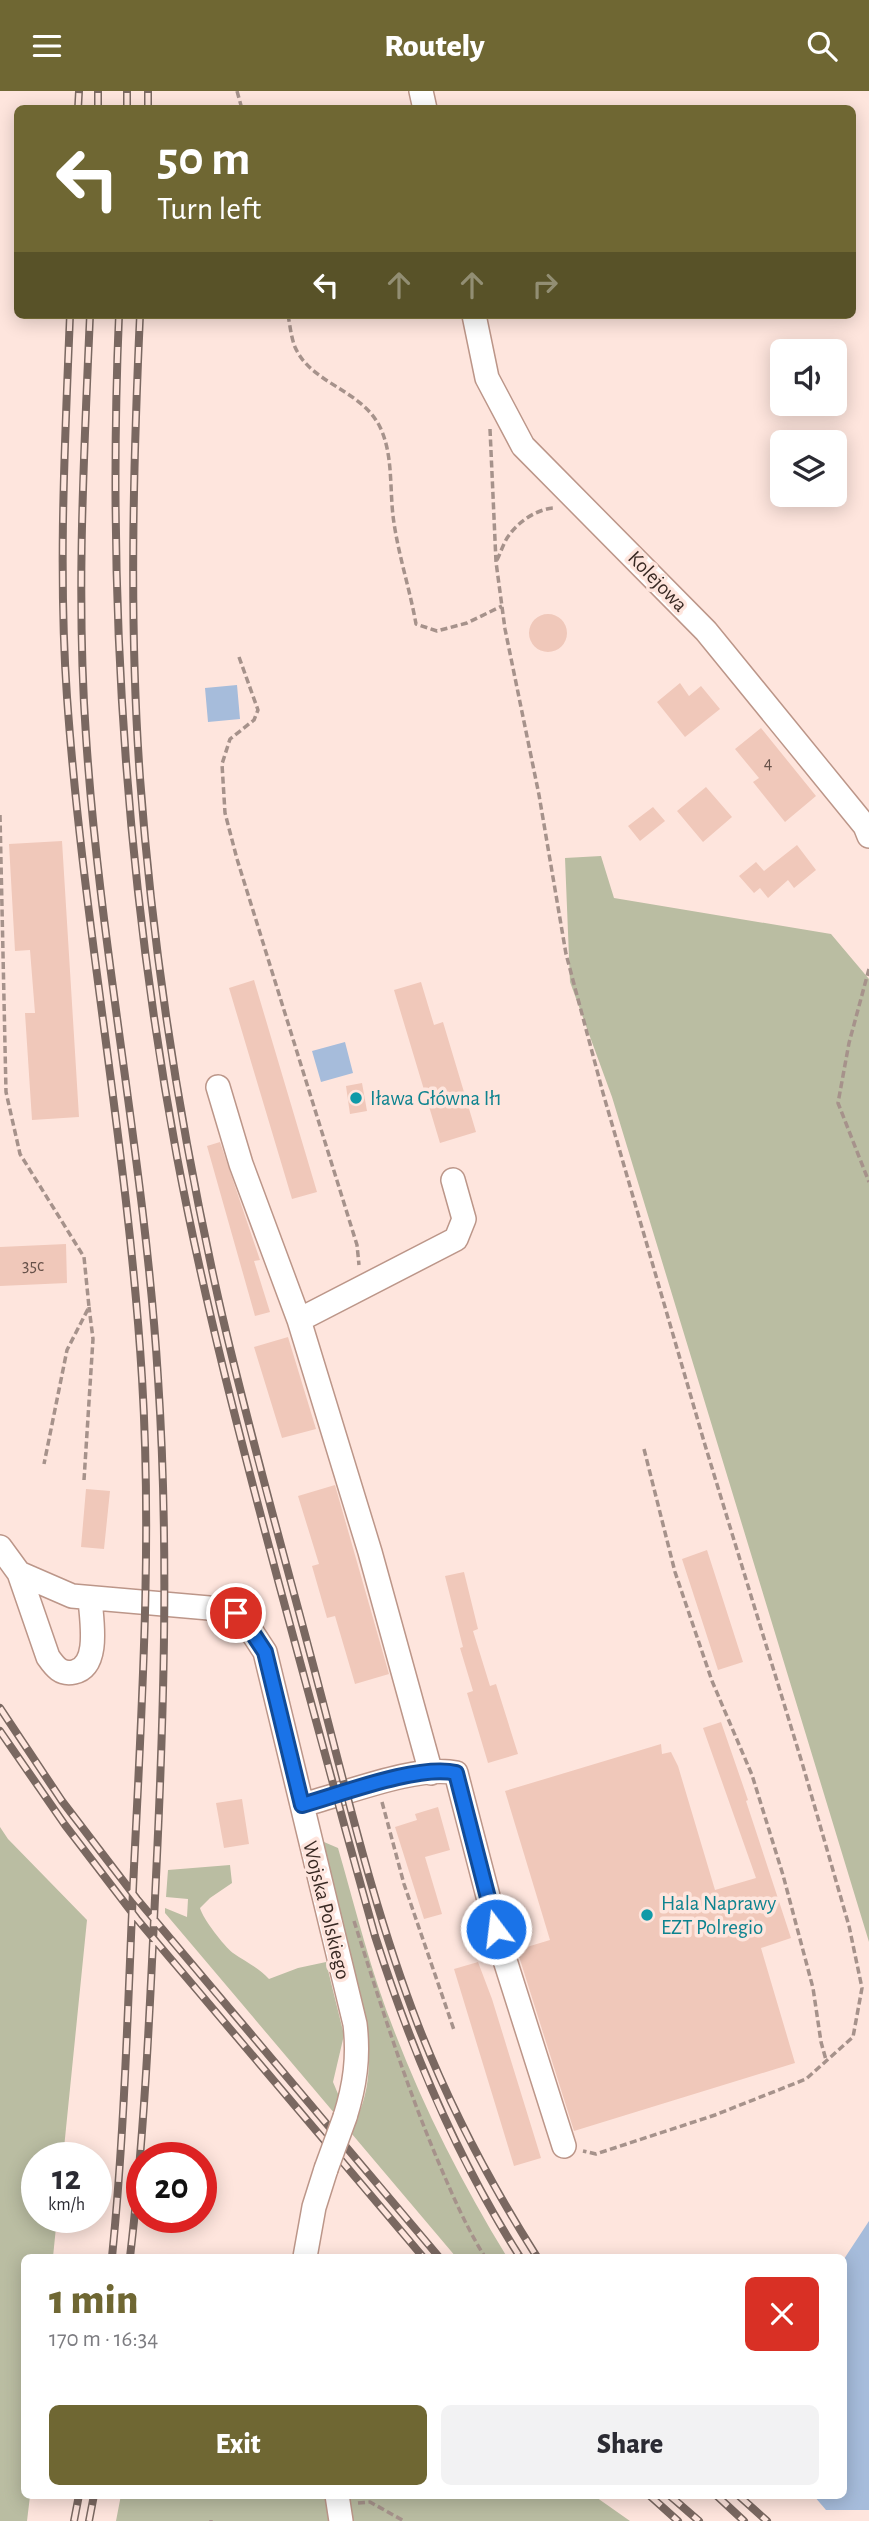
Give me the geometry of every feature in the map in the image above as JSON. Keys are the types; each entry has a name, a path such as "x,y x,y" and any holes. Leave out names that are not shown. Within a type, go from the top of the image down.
{"street":[{"name":"Kolejowa","path":"475,319 487,378 523,446 706,631 865,826 869,836"},
{"path":"218,1087 241,1164 299,1320 370,1552 431,1773"},
{"path":"299,1320 456,1239 464,1219 453,1180"},
{"path":"0,1547 19,1573 48,1657 56,1669 67,1674 79,1671 93,1649 90,1598"},
{"name":"Wojska Polskiego","path":"19,1573 72,1596 209,1608 236,1613 265,1652 358,2043 357,2071 345,2117 313,2207 305,2254"},
{"path":"302,1805 378,1782 444,1770 456,1773 503,1954 564,2146"}],"path":[{"path":"289,319 295,346 304,362 316,374 348,393 367,409 380,428 388,457 394,525 415,624 437,631 467,623 502,606"},
{"path":"490,426 496,562 502,606 569,967 705,1444 849,1926 862,1988 853,2037 806,2079 688,2124 596,2154 564,2146"},
{"path":"496,562 509,534 529,517 550,508 588,510"},
{"path":"239,657 258,710 254,720 230,739 222,764 225,813 356,1245 362,1287"},
{"path":"0,815 6,1092 20,1154 83,1257 93,1339 84,1480"},
{"path":"869,969 849,1043 838,1103 869,1182"},
{"path":"44,1464 67,1349 89,1307"},
{"path":"644,1449 675,1572 712,1681 752,1775 783,1875 813,1988 826,2060"},
{"path":"378,1782 404,1884 454,2030"},
{"path":"353,1920 402,2068 431,2143 468,2230 483,2254"},
{"path":"339,2507 370,2502 404,2521"}],"green space":[{"path":"601,856 614,898 831,934 869,979 869,1942 612,1097 570,982 565,858"},
{"path":"0,1827 8,1839 87,1920 65,2142 21,2142 21,2233 55,2233 53,2254 21,2254 21,2499 30,2499 27,2521 0,2521"},
{"path":"317,1839 338,1848 378,1987 407,2062 446,2147 505,2254 453,2254 165,1913 165,1908 187,1917 188,1899 166,1897 168,1870 230,1865 232,1883 200,1908 209,1925 229,1950 269,1979 298,1968 326,1962 344,2035 333,2082 341,2101 358,2115 369,2070 368,2045 360,1997"},
{"path":"120,2499 599,2499 630,2521 116,2521"}],"water":[{"path":"237,685 240,719 208,722 205,688"},
{"path":"345,1042 353,1073 321,1082 312,1051"},
{"path":"869,2221 869,2510 826,2510 817,2499 847,2499 847,2254"}],"building":[{"path":"548,614 561,620 567,633 561,646 548,652 535,646 529,633 535,620"},
{"path":"680,683 689,696 701,686 720,709 685,737 657,702"},
{"path":"761,728 816,796 785,822 753,782 759,778 735,749"},
{"path":"706,787 732,817 703,842 677,811"},
{"path":"653,807 665,821 640,841 628,826"},
{"path":"62,841 79,1117 32,1120 25,1013 35,1013 30,950 15,951 9,844"},
{"path":"797,845 816,870 794,888 788,880 768,898 760,888 754,893 739,876 756,862 764,871"},
{"path":"254,980 317,1192 292,1199 229,988"},
{"path":"421,982 434,1025 443,1022 476,1132 440,1143 394,990"},
{"name":"Iława Główna Ił1","path":"362,1083 367,1111 350,1114 346,1086"},
{"path":"220,1142 260,1260 254,1261 270,1312 255,1316 207,1146"},
{"path":"66,1244 67,1283 0,1286 0,1247"},
{"path":"288,1337 316,1429 282,1438 254,1347"},
{"path":"335,1485 389,1674 355,1684 335,1616 327,1618 312,1566 319,1564 298,1496"},
{"path":"86,1489 110,1491 104,1549 81,1547"},
{"path":"707,1550 743,1662 718,1670 682,1559"},
{"path":"464,1572 478,1629 473,1631 490,1686 496,1684 518,1754 488,1763 467,1693 473,1691 460,1648 463,1647 445,1576"},
{"name":"Hala Naprawy EZT Polregio","path":"721,1722 791,1938 761,1948 795,2063 574,2131 517,1950 550,1940 505,1791 661,1744 662,1754 671,1752 678,1766 715,1890 756,1878 703,1728"},
{"path":"242,1799 249,1844 224,1848 216,1803"},
{"path":"438,1807 450,1850 425,1857 442,1914 424,1919 395,1827 417,1820 415,1814"},
{"path":"478,1962 541,2158 514,2166 454,1969"}],"railway":[{"path":"78,105 79,91"},
{"path":"98,91 98,105"},
{"path":"127,91 127,105"},
{"path":"148,91 148,105"},
{"path":"70,319 63,553 67,697 74,782 127,1207 145,1439 143,1684 123,2111 112,2254"},
{"path":"90,319 81,578 86,736 101,897 152,1298 163,1503 164,1627 159,1814 140,2162 130,2254"},
{"path":"119,319 116,527 124,738 133,843 159,1053 188,1211 211,1318 251,1478 375,1936 404,2020 455,2141 518,2254"},
{"path":"140,319 133,547 134,662 140,778 152,911 170,1044 206,1241 252,1438 387,1935 418,2025 443,2085 487,2173 535,2254"},
{"path":"0,1708 62,1801 137,1899 436,2254"},
{"path":"0,1731 65,1825 137,1919 420,2254"},
{"path":"74,2521 78,2499"},
{"path":"89,2521 93,2499"},
{"path":"653,2499 678,2521"},
{"path":"674,2499 699,2521"},
{"path":"720,2499 744,2521"},
{"path":"742,2499 767,2521"}],"place":[{"name":"Iława Główna Ił1","path":"356,1098"},
{"name":"Hala Naprawy EZT Polregio","path":"647,1915"}],"route":[{"path":"236,1613 265,1652 302,1805 382,1781 444,1770 456,1773 496,1929"}]}
